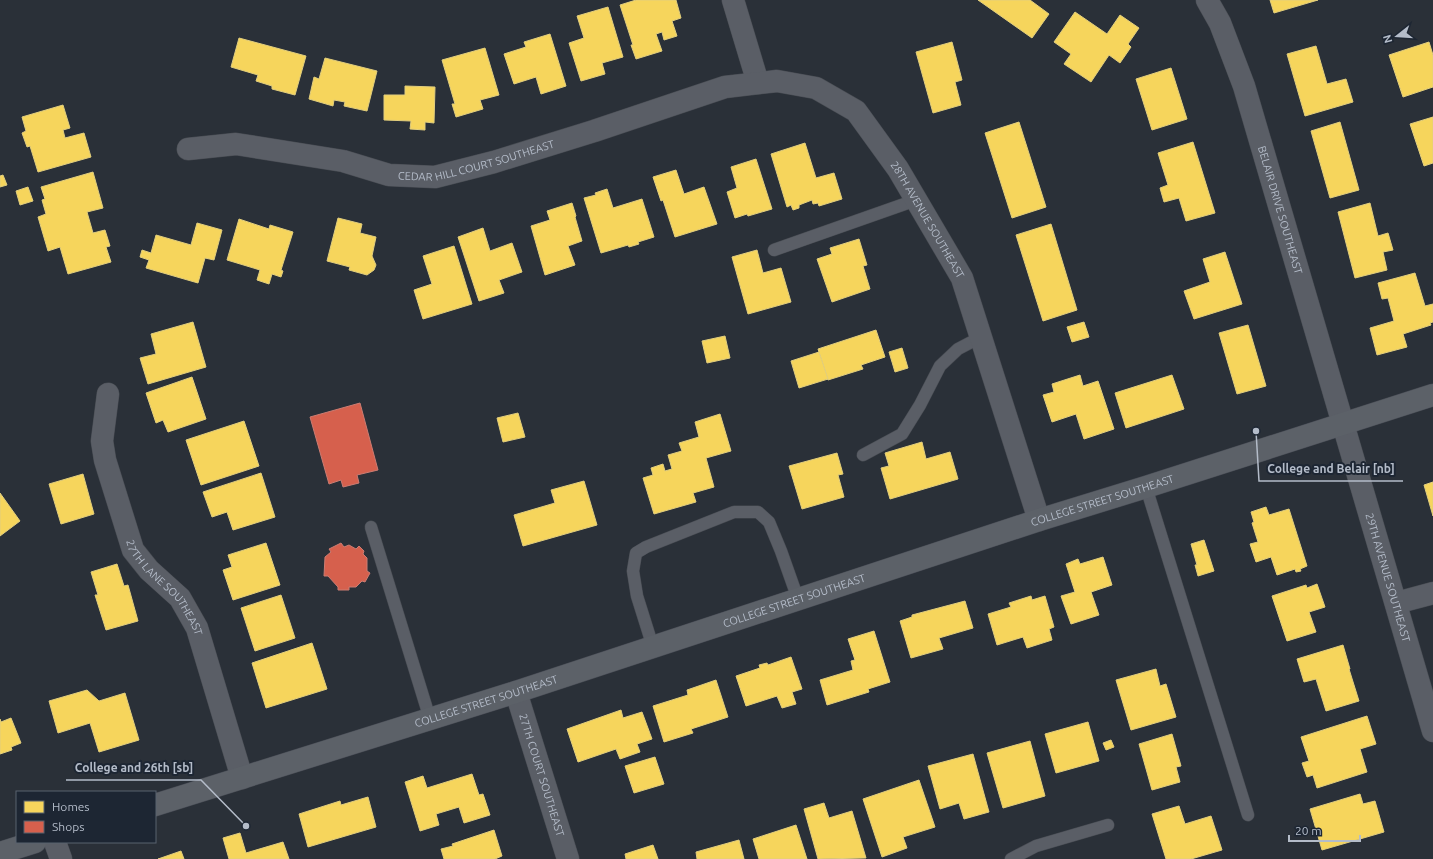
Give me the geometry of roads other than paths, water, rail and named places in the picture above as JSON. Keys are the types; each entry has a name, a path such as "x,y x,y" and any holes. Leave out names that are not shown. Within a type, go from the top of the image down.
{"main road":[{"name":"COLLEGE STREET SOUTHEAST","path":"156,805 516,692 1039,520 1433,395"},
{"path":"0,853 32,843"}],"street":[{"path":"733,0 758,83"},
{"name":"BELAIR DRIVE SOUTHEAST","path":"1208,0 1220,23 1244,86 1343,424"},
{"name":"28TH AVENUE SOUTHEAST","path":"758,83 777,81 816,88 856,111 898,169 962,278 1039,520"},
{"name":"CEDAR HILL COURT SOUTHEAST","path":"188,149 236,144 343,162 389,175 434,177 501,160 594,131 725,86 758,83"},
{"name":"27TH LANE SOUTHEAST","path":"108,394 102,441 105,460 134,550 149,570 180,598 197,628 242,778"},
{"name":"29TH AVENUE SOUTHEAST","path":"1343,424 1433,731"},
{"path":"1396,603 1433,593"},
{"name":"27TH COURT SOUTHEAST","path":"516,692 568,859"},
{"path":"56,843 61,859"}],"lane":[{"path":"774,250 916,200"},
{"path":"863,455 902,434 920,405 940,366 958,349 981,337"},
{"path":"1146,487 1248,815"},
{"path":"653,647 637,596 633,571 636,553 646,547 734,512 758,512 769,522 798,599"},
{"path":"371,527 430,719"},
{"path":"1011,859 1036,846 1108,825"}],"place":[{"name":"College and Belair [nb]","path":"1256,431"},
{"name":"College and 26th [sb]","path":"246,826"}]}
